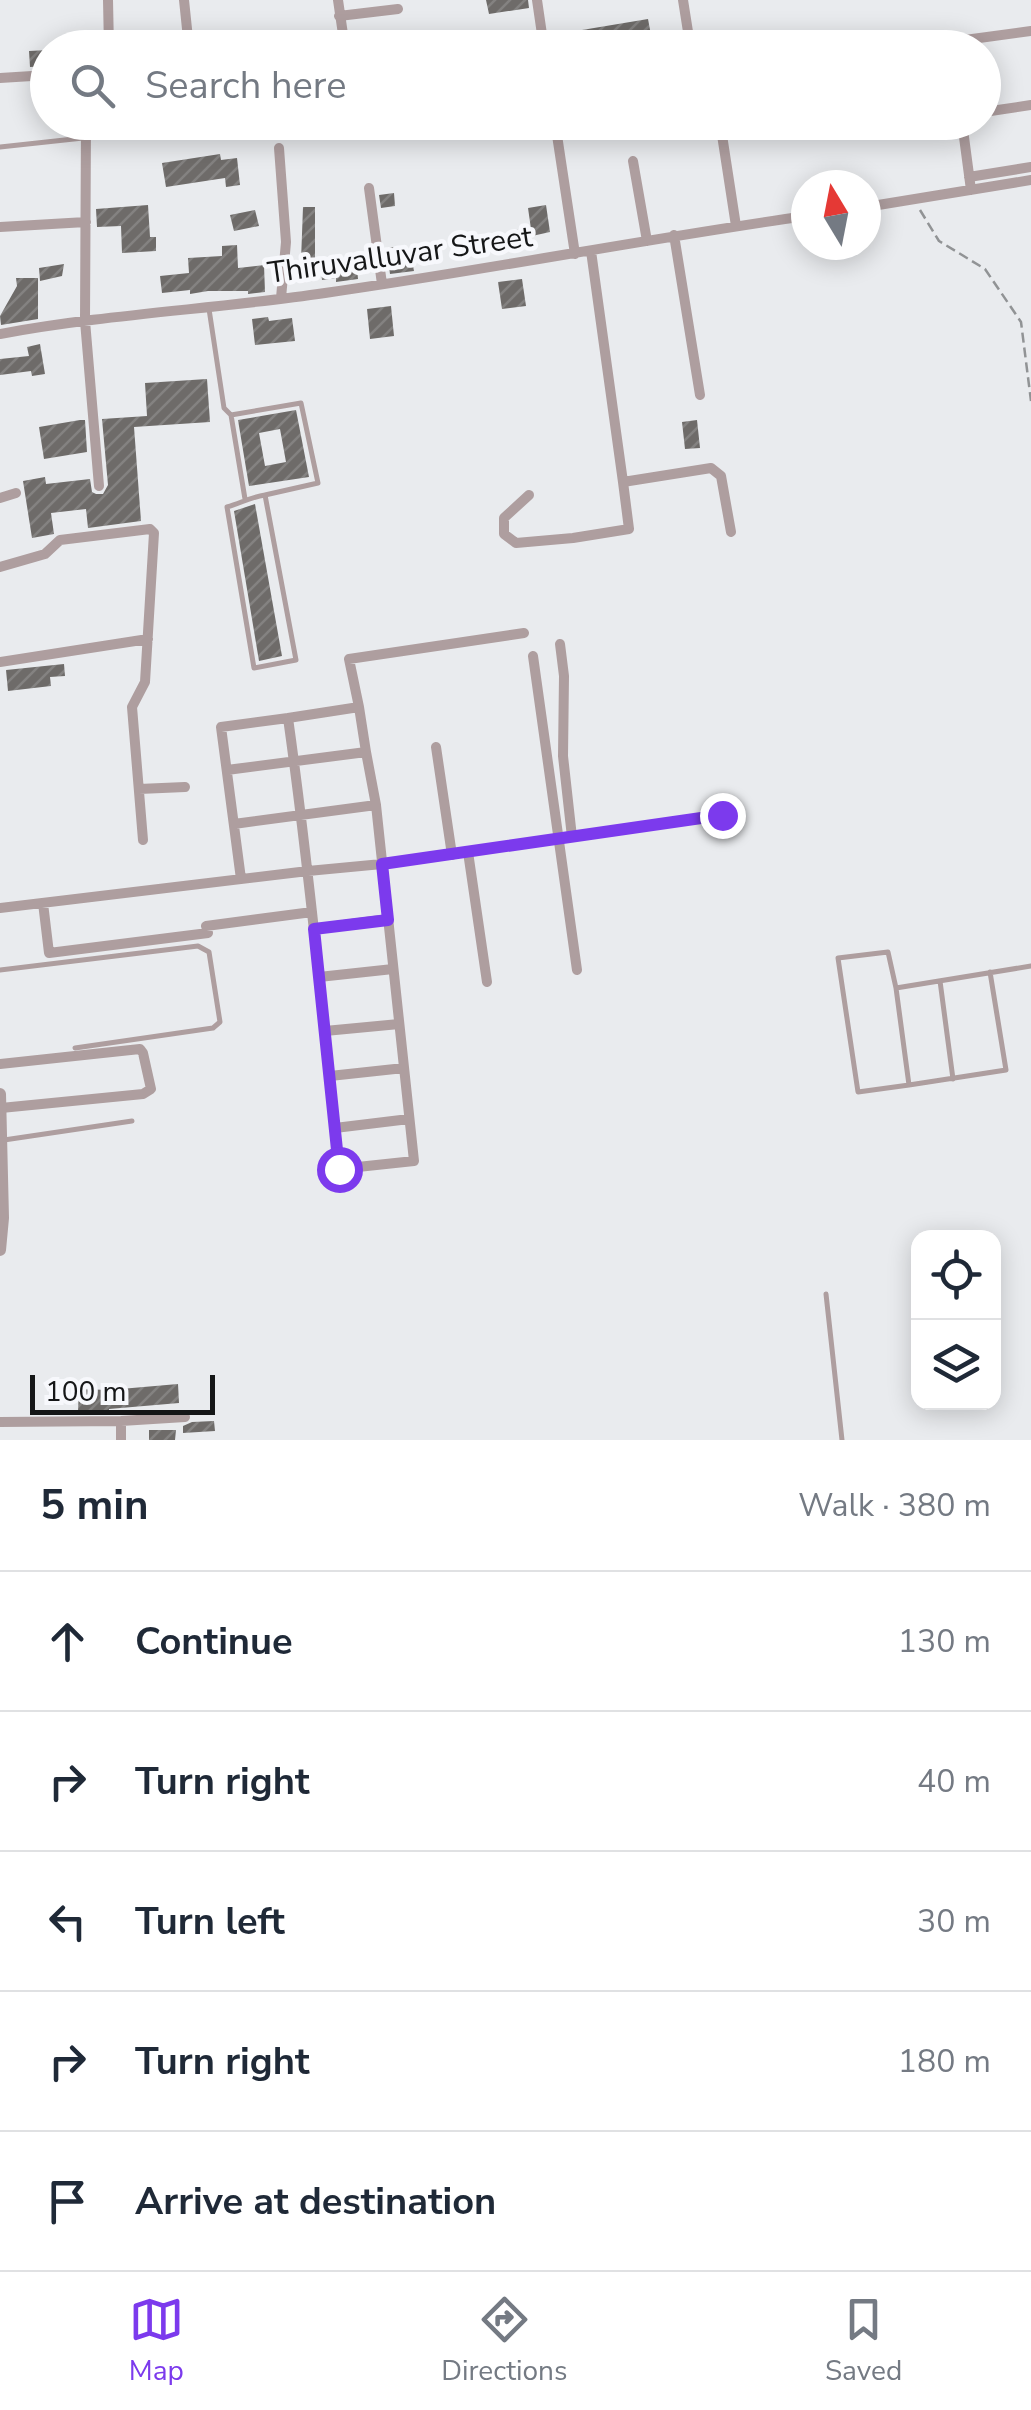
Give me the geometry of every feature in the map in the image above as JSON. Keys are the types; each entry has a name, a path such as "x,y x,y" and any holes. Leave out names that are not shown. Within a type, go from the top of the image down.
{"street":[{"path":"108,0 109,30"},
{"path":"184,0 187,30"},
{"path":"338,0 342,30"},
{"path":"538,0 542,30"},
{"path":"683,0 688,30"},
{"path":"340,16 398,8"},
{"path":"1001,35 1031,31"},
{"path":"0,78 30,76"},
{"path":"1001,109 1031,105"},
{"path":"86,140 85,321 99,486"},
{"path":"558,140 575,254"},
{"path":"723,140 736,226"},
{"path":"965,140 971,190"},
{"path":"279,148 286,242 281,298"},
{"path":"633,161 647,241"},
{"path":"970,177 1031,167"},
{"path":"881,204 1031,180"},
{"path":"369,188 382,284"},
{"name":"Thiruvalluvar Street","path":"0,334 382,284 791,218"},
{"path":"0,227 86,222"},
{"path":"674,235 700,395"},
{"path":"529,495 504,518 504,534 516,543 629,529 591,251"},
{"path":"623,482 711,468 721,476 732,532"},
{"path":"0,498 16,493"},
{"path":"0,567 45,554 60,540 150,530 154,533 145,682 132,707 144,840"},
{"path":"288,718 339,1169 414,1161 376,805 350,659 524,633"},
{"path":"0,662 148,639"},
{"path":"560,644 564,676 563,756 572,837"},
{"path":"533,656 576,970"},
{"path":"241,879 221,727 359,706"},
{"path":"436,747 452,855"},
{"path":"227,770 366,752"},
{"path":"139,790 185,787"},
{"path":"234,824 376,805"},
{"path":"0,908 452,855 722,815"},
{"path":"468,852 487,982"},
{"path":"43,903 48,953 208,933 206,926 312,912"},
{"path":"314,929 388,920"},
{"path":"319,977 393,969"},
{"path":"325,1031 399,1024"},
{"path":"0,1064 140,1049 151,1089 143,1094 1,1108"},
{"path":"330,1076 404,1068"},
{"path":"0,1094 0,1250"},
{"path":"335,1128 409,1120"},
{"path":"0,1422 185,1417"},
{"path":"121,1421 121,1440"}],"lane":[{"path":"0,146 64,140"},
{"path":"209,306 224,408 230,415 245,498"},
{"path":"230,415 301,403 318,484 265,494 245,498 227,507 254,668 296,660 265,494"},
{"path":"0,970 198,946 210,952 220,1022 217,1026 75,1048"},
{"path":"909,1084 888,952 838,958 858,1092 1006,1070 990,972"},
{"path":"896,988 1031,966"},
{"path":"940,981 953,1079"},
{"path":"1,1140 132,1121"},
{"path":"826,1294 842,1440"}],"path":[{"path":"914,199 939,241 985,269 1021,322 1031,401"}],"building":[{"path":"486,0 528,0 529,8 489,14"},
{"path":"648,19 650,30 582,30"},
{"path":"220,154 221,160 237,158 240,185 226,187 225,178 166,187 162,163"},
{"path":"394,193 395,206 381,208 379,195"},
{"path":"148,205 150,237 156,237 156,251 122,253 121,226 97,227 96,209"},
{"path":"546,205 550,232 532,236 528,208"},
{"path":"303,207 315,207 315,261 301,261"},
{"path":"255,210 259,226 234,231 230,215"},
{"path":"521,229 525,247 514,250 510,231"},
{"path":"237,245 238,268 264,265 265,292 162,293 160,276 189,273 188,258 222,256 222,246"},
{"path":"396,247 399,263 412,261 414,271 390,274 386,248"},
{"path":"356,257 358,279 322,280 320,264"},
{"path":"64,264 62,276 40,281 39,268"},
{"path":"16,278 38,278 38,319 1,325 0,316 17,286"},
{"path":"522,279 526,306 502,309 498,282"},
{"path":"391,306 394,336 370,339 367,309"},
{"path":"268,317 269,321 292,318 295,341 255,345 252,319"},
{"path":"40,344 45,374 32,376 31,371 0,375 0,359 29,356 27,347"},
{"path":"207,379 210,422 134,427 141,521 88,528 86,509 51,513 54,534 32,538 23,481 45,477 46,484 90,479 92,492 103,494 108,485 102,419 147,416 145,383"},
{"path":"296,410 309,477 249,486 238,420","holes":["280,429 286,462 265,466 259,433"]},
{"path":"85,420 87,452 44,459 39,427"},
{"path":"697,420 700,448 685,449 682,422"},
{"path":"255,504 282,656 259,661 234,511"},
{"path":"64,664 65,676 50,677 51,686 8,691 6,670"},
{"path":"178,1384 179,1403 78,1411 79,1389"},
{"path":"214,1421 215,1431 183,1433 183,1426 192,1422"},
{"path":"149,1430 176,1430 175,1440 149,1440"}],"route":[{"path":"339,1169 314,929 388,920 382,864 722,815"}]}
